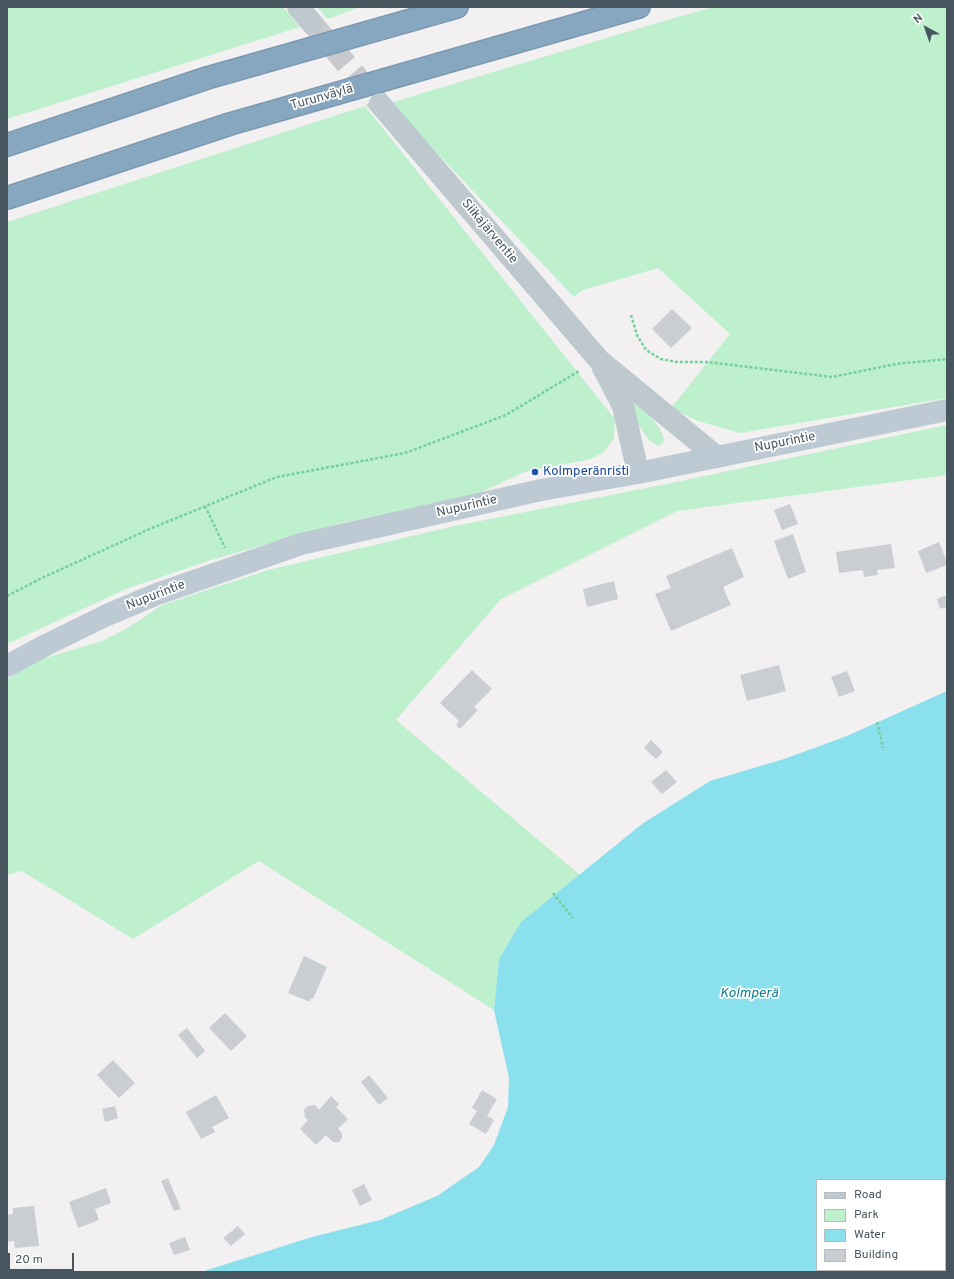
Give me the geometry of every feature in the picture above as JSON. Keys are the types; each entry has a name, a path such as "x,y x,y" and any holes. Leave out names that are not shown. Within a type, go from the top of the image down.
{"highway":[{"path":"7,145 207,78 457,7"},
{"name":"Turunväylä","path":"7,198 230,124 639,7"}],"main road":[{"name":"Nupurintie","path":"7,666 107,615 157,594 302,544 541,490 638,473 947,410"}],"street":[{"name":"Siikajärventie","path":"380,104 599,360"},
{"path":"599,360 717,456"},
{"path":"599,360 623,406 638,473"}],"path":[{"path":"631,315 636,335 646,350 662,359 676,362 707,362 832,377 896,364 947,359"},
{"path":"7,596 44,576 152,528 277,477 405,453 506,416 599,360"},
{"path":"205,506 234,568"},
{"path":"877,722 883,748"},
{"path":"552,893 573,918"}],"green space":[{"path":"7,7 283,7 300,27 7,119"},
{"path":"317,7 360,7 328,19"},
{"path":"715,7 947,7 947,398 740,433 698,421 671,408 730,334 658,268 583,290 574,297 414,129 393,102"},
{"path":"365,106 615,419 614,438 604,452 591,459 524,472 473,496 341,523 214,559 126,589 7,644 7,222"},
{"path":"635,401 647,411 660,429 664,439 662,444 658,446 649,440 637,423 631,403"},
{"path":"947,425 947,475 677,511 501,599 396,720 580,875 521,922 499,959 494,1010 259,861 133,939 22,871 7,875 7,679 39,660 102,641 126,629 162,605 268,570 450,527 676,482"}],"water":[{"name":"Kolmperä","path":"947,691 947,1272 201,1272 312,1237 380,1220 437,1196 479,1167 494,1145 508,1107 509,1078 494,1010 499,959 521,922 642,824 710,781 784,759 847,736"}],"building":[{"path":"672,309 692,328 671,348 652,329"},
{"path":"790,504 798,524 782,530 774,510"},
{"path":"793,534 806,572 788,579 774,541"},
{"path":"939,542 947,565 926,573 918,551"},
{"path":"891,544 895,568 877,570 878,575 864,577 863,570 839,573 836,552"},
{"path":"732,548 744,577 723,587 731,605 671,631 655,594 671,588 666,576"},
{"path":"614,581 618,599 587,607 583,589"},
{"path":"947,595 947,607 940,609 937,599"},
{"path":"779,665 786,691 747,701 740,675"},
{"path":"472,670 492,689 474,707 478,710 460,729 456,725 459,721 440,703"},
{"path":"847,671 855,691 839,697 831,677"},
{"path":"651,740 663,752 656,759 644,748"},
{"path":"666,770 677,782 662,794 651,782"},
{"path":"304,956 327,967 313,999 311,998 310,1002 288,993"},
{"path":"225,1013 247,1036 231,1051 209,1028"},
{"path":"187,1028 205,1051 197,1058 178,1035"},
{"path":"113,1060 135,1083 119,1098 97,1075"},
{"path":"369,1075 388,1098 379,1105 361,1082"},
{"path":"482,1090 497,1099 487,1116 494,1120 486,1134 469,1124 477,1111 472,1108"},
{"path":"216,1095 229,1118 212,1127 215,1132 201,1139 186,1112"},
{"path":"331,1096 339,1104 336,1107 348,1119 338,1129 342,1133 342,1138 339,1142 333,1142 326,1135 316,1145 300,1129 308,1120 305,1117 304,1110 308,1106 315,1105 319,1110"},
{"path":"115,1106 118,1118 105,1122 102,1109"},
{"path":"168,1178 181,1209 174,1211 161,1181"},
{"path":"364,1184 372,1200 360,1206 352,1190"},
{"path":"106,1188 111,1203 95,1209 99,1220 78,1228 69,1202"},
{"path":"34,1206 39,1246 15,1248 14,1241 7,1242 7,1215 13,1214 13,1208"},
{"path":"238,1226 245,1234 231,1246 223,1238"},
{"path":"185,1237 190,1250 174,1255 169,1243"}],"tunnel":[{"path":"311,22 380,104"}],"place":[{"name":"Kolmperänristi","path":"535,472"}]}
